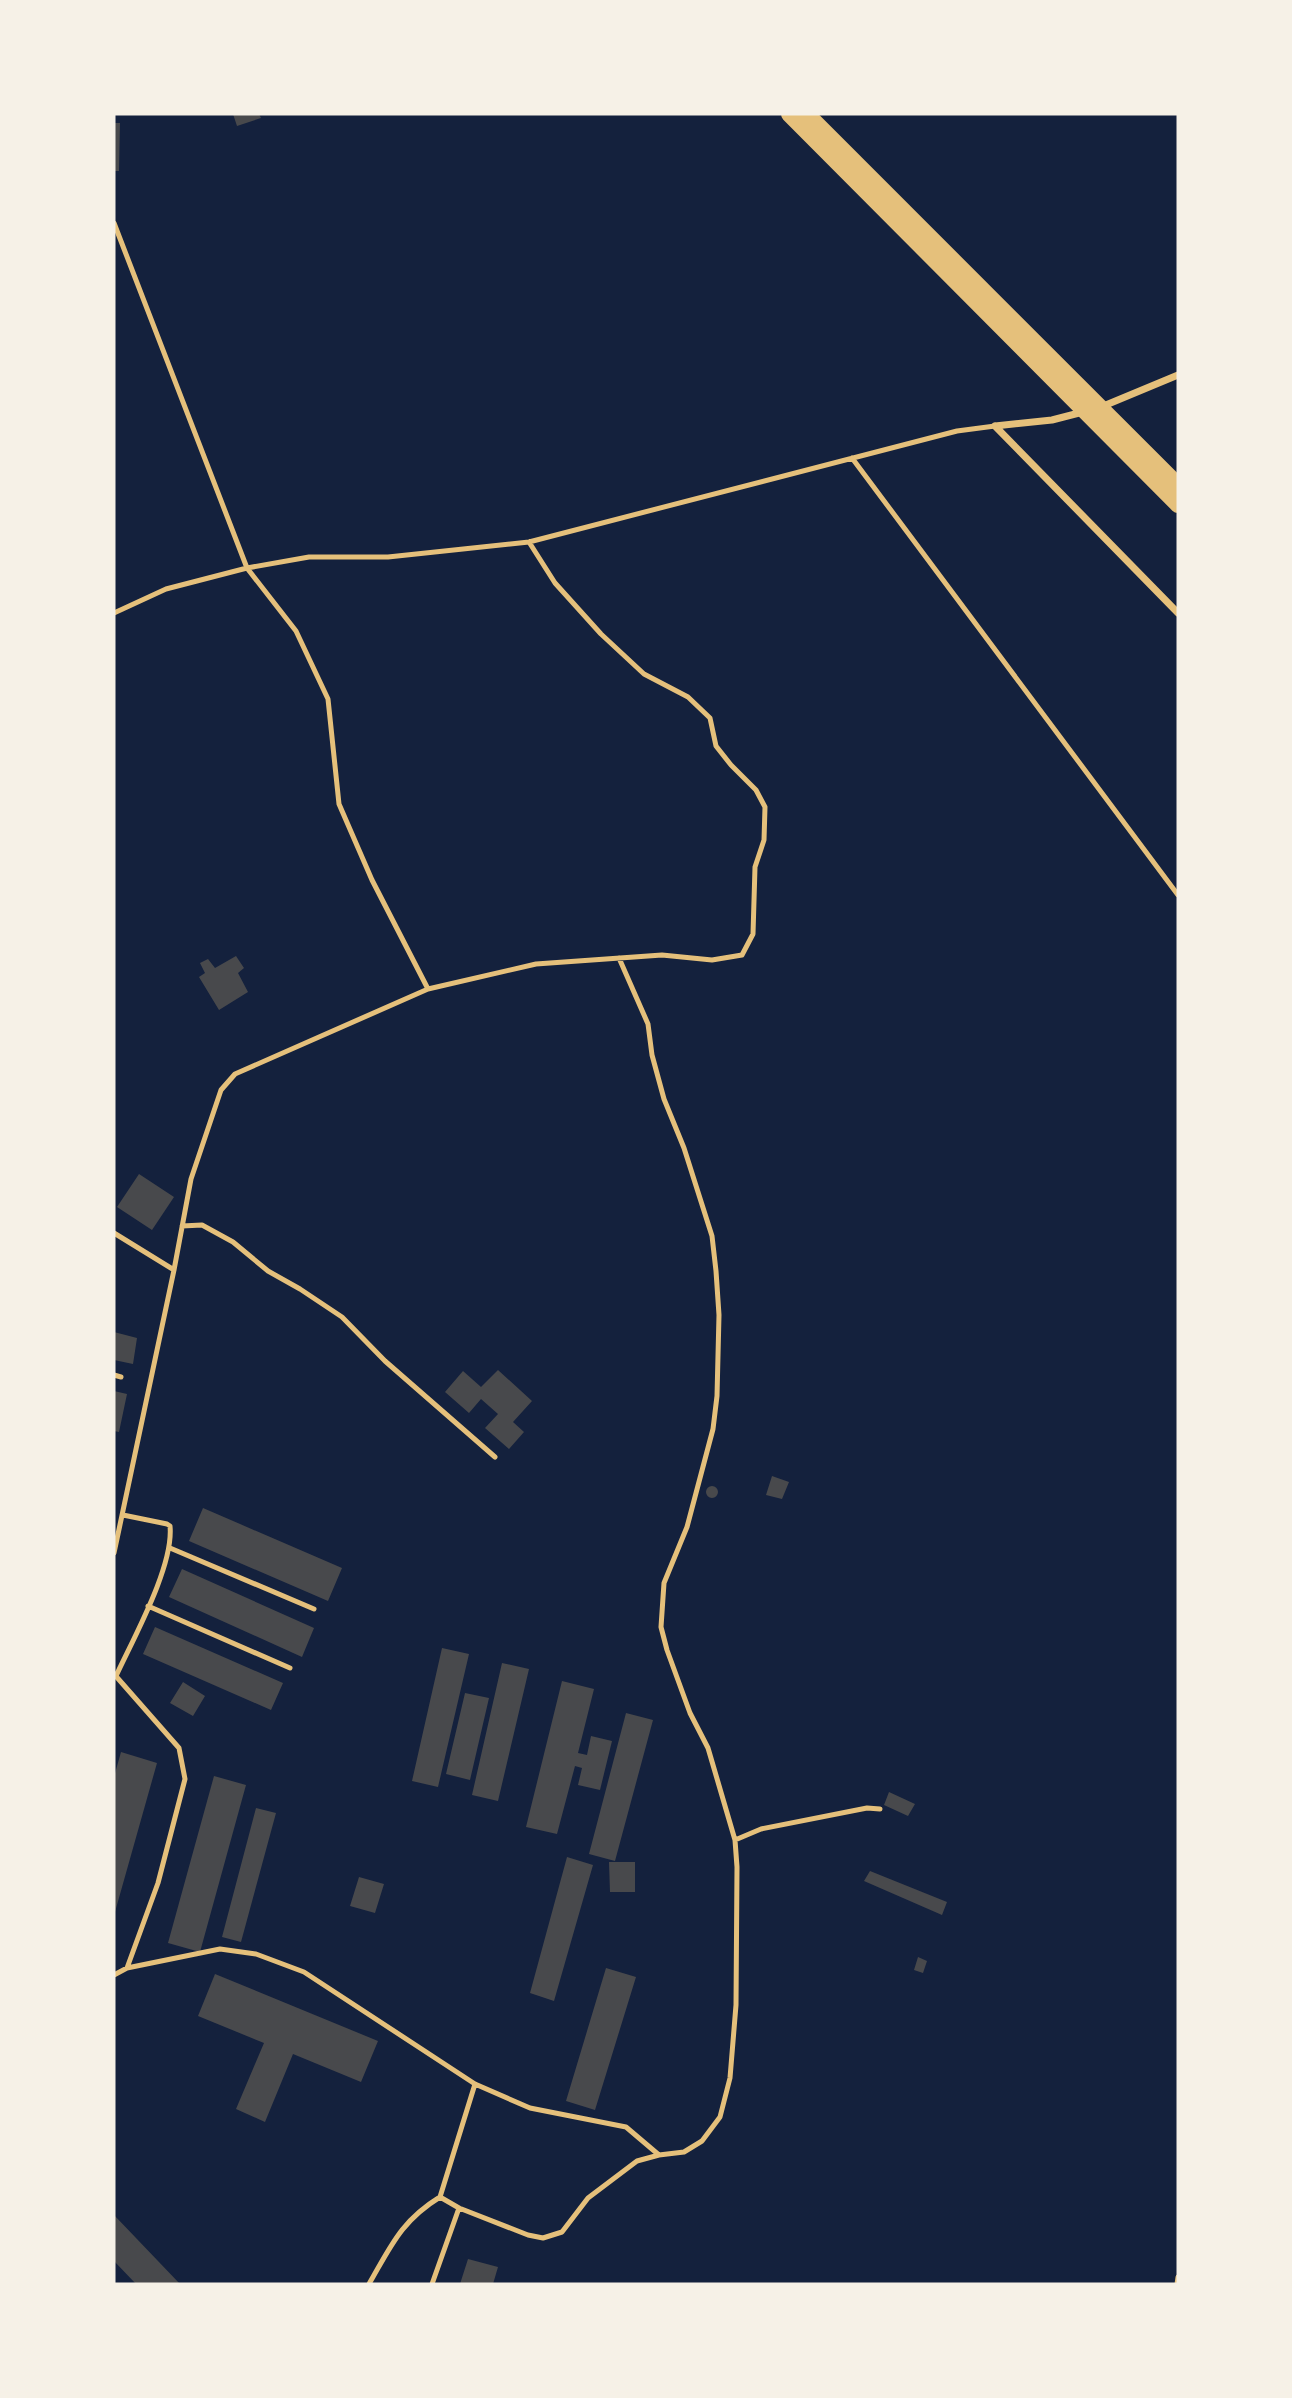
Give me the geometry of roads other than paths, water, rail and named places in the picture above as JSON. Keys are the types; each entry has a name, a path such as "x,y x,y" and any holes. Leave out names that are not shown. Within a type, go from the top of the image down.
{"main road":[{"path":"789,114 1178,505"},
{"path":"807,114 1178,485"}],"street":[{"path":"995,426 1052,420 1104,407 1178,375"},
{"path":"995,426 1178,613"}],"lane":[{"path":"114,223 247,568 296,631 328,699 339,804 372,880 428,989"},
{"path":"114,614 166,589 247,568 309,557 399,557 529,542 957,431 995,426"},
{"path":"852,458 1178,895"},
{"path":"114,1553 191,1179 221,1090 235,1074 428,989 536,964 662,956 712,960 741,955 752,934 755,867 764,840 765,807 756,790 716,746 710,718 688,697 644,674 601,634 555,583 529,542"},
{"path":"440,2197 459,2208 528,2235 543,2238 562,2232 588,2198 637,2161 684,2152 702,2141 720,2117 730,2078 736,2005 735,1840 708,1748 690,1713 661,1627 664,1583 687,1527 713,1429 718,1383 719,1315 716,1270 712,1236 684,1148 664,1100 648,1024 619,958"},
{"path":"182,1226 202,1226 233,1242 268,1271 342,1317 385,1361 495,1457"},
{"path":"114,1233 174,1270"},
{"path":"114,1375 121,1377"},
{"path":"123,1515 167,1524 170,1531 170,1548 148,1606 115,1675 179,1748 185,1779 158,1883 127,1968"},
{"path":"170,1548 314,1609"},
{"path":"148,1606 290,1668"},
{"path":"735,1840 761,1829 866,1808 880,1809"},
{"path":"114,1975 127,1968 220,1949 256,1954 304,1972 475,2084 530,2108 626,2127 659,2155"},
{"path":"369,2284 402,2227 421,2209 440,2197 475,2084"},
{"path":"432,2284 459,2208"},
{"path":"1177,2284 1178,2277"}]}
